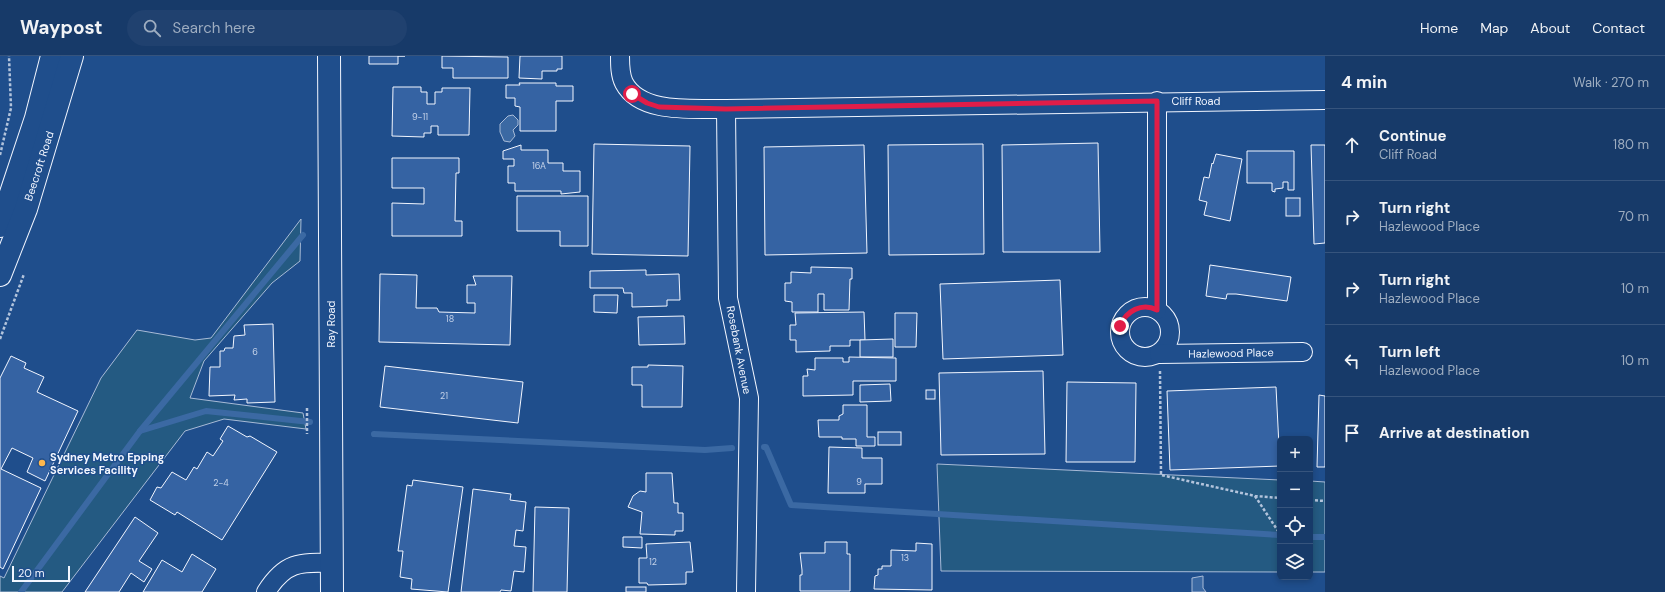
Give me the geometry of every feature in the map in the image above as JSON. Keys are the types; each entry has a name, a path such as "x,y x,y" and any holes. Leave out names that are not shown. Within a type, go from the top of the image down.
{"street":[{"name":"Beecroft Road","path":"0,226 36,118 52,56"},
{"name":"Beecroft Road","path":"0,275 26,209 72,56"},
{"name":"Ray Road","path":"329,56 332,592"},
{"name":"Cliff Road","path":"620,56 620,71 624,83 632,94 647,103 659,107 726,109 1157,101 1325,100"},
{"path":"1157,101 1157,310 1166,319 1169,327 1167,343 1159,354"},
{"name":"Rosebank Avenue","path":"726,109 728,298 749,398 746,592"},
{"name":"Hazlewood Place","path":"1157,310 1145,307 1136,308 1123,319 1120,334 1122,342 1132,354 1140,357 1148,357 1159,354 1304,352"},
{"path":"266,592 284,570 304,562 332,563"}],"path":[{"path":"0,155 11,108 9,56"},
{"path":"1159,354 1161,475 1255,496 1277,498"},
{"path":"306,408 307,434"},
{"path":"1255,496 1277,529"},
{"path":"1313,500 1325,501"}],"shaded area":[{"path":"513,115 518,120 518,125 513,130 515,136 510,142 504,141 500,132 500,124 508,116"},
{"path":"301,219 300,261 272,283 204,361 190,398 303,413 306,429 224,419 185,431 62,592 0,592 0,576 4,578 101,378 137,330 195,340 211,338"},
{"path":"937,464 1277,480 1277,572 941,571"},
{"path":"1313,481 1325,482 1325,572 1313,572"},
{"path":"1203,576 1203,588 1206,592 1192,592 1192,578"}],"building":[{"path":"369,56 398,56 398,64 369,64"},
{"path":"442,56 508,57 508,78 453,78 453,68 442,68"},
{"path":"520,56 562,56 562,69 557,69 557,71 542,71 542,79 519,78"},
{"path":"519,83 556,83 556,86 573,86 573,101 556,101 556,131 520,131 520,107 515,106 515,98 506,98 506,85 520,85"},
{"path":"393,87 421,87 421,92 427,92 427,104 435,104 435,92 442,92 442,88 470,88 469,135 438,135 438,126 431,126 431,133 424,133 424,137 392,136"},
{"path":"1098,143 1100,252 1003,252 1002,145"},
{"path":"594,144 690,146 688,256 592,254"},
{"path":"983,144 984,254 889,255 888,145"},
{"path":"521,145 521,150 548,150 548,163 563,163 563,171 580,171 580,192 561,194 561,191 515,191 515,183 508,183 508,166 514,166 514,159 503,159 503,151"},
{"path":"864,145 867,253 765,255 764,147"},
{"path":"1311,145 1325,145 1325,243 1314,244"},
{"path":"1247,151 1294,151 1294,190 1288,190 1288,182 1283,182 1283,188 1275,189 1275,192 1272,191 1272,183 1247,183"},
{"path":"1216,154 1242,159 1230,221 1204,215 1207,202 1199,200 1204,177 1209,178 1212,163 1213,164"},
{"path":"392,158 459,158 459,173 456,173 455,221 462,221 462,236 392,236 392,203 424,204 424,188 392,188"},
{"path":"517,196 588,196 588,246 560,246 560,231 517,231"},
{"path":"1286,198 1300,198 1300,216 1286,216"},
{"path":"1210,265 1291,277 1287,301 1236,294 1227,294 1226,299 1206,296"},
{"path":"811,267 852,268 852,279 850,279 849,310 824,310 824,294 818,294 818,312 792,312 792,302 785,301 785,283 791,283 791,272 811,273"},
{"path":"646,270 646,275 679,274 680,300 667,300 667,306 632,307 632,293 624,293 623,288 590,288 590,271"},
{"path":"380,274 417,275 416,308 437,308 439,312 475,313 475,303 467,303 467,285 476,285 473,276 512,276 510,345 379,342"},
{"path":"1060,280 1063,355 943,359 940,284"},
{"path":"594,295 618,295 617,313 594,312"},
{"path":"864,312 865,340 850,340 850,346 830,346 830,351 796,352 796,340 790,340 790,325 796,325 795,313"},
{"path":"895,313 917,313 916,347 895,347"},
{"path":"684,316 685,344 639,345 638,317"},
{"path":"273,324 275,402 247,403 247,399 234,400 235,395 209,396 210,367 220,367 220,351 224,351 225,348 233,348 234,336 245,335 244,325"},
{"path":"893,339 893,357 860,357 860,340"},
{"name":"Sydney Metro Epping Services Facility","path":"11,356 26,363 24,368 44,377 37,392 78,411 45,481 27,472 33,458 12,448 1,469 41,488 3,569 0,567 0,378"},
{"path":"849,357 896,358 896,381 853,381 853,395 803,396 803,376 808,376 807,369 815,370 815,358 843,358 843,362 849,362"},
{"path":"648,365 683,366 682,407 642,407 642,385 632,385 632,367 648,367"},
{"path":"385,366 523,382 518,423 380,407"},
{"path":"1043,371 1045,454 941,455 939,373"},
{"path":"1067,382 1136,383 1135,462 1066,462"},
{"path":"890,384 891,401 860,402 860,385"},
{"path":"1276,387 1278,436 1277,436 1277,466 1170,470 1167,391"},
{"path":"926,390 935,390 935,399 926,399"},
{"path":"1319,395 1325,396 1325,467 1317,467"},
{"path":"843,405 867,405 867,437 875,437 875,446 856,446 856,439 842,439 842,437 819,437 818,420 839,420 839,416 843,414"},
{"path":"228,426 247,437 250,436 277,452 222,540 177,512 175,515 150,500 157,487 161,488 172,472 186,480 194,467 197,469 207,452 213,456 223,441 220,439"},
{"path":"878,432 901,432 901,445 878,445"},
{"path":"829,447 862,448 862,458 882,458 882,484 865,484 865,493 828,493"},
{"path":"646,473 672,473 674,503 678,503 678,513 683,513 683,531 675,531 675,535 640,534 642,512 628,507 633,496 640,491 646,492"},
{"path":"413,480 463,487 448,592 411,589 412,579 400,577 403,551 398,551 407,485 412,486"},
{"path":"473,489 511,494 510,500 526,502 523,531 516,530 514,546 526,547 524,572 514,571 511,591 461,592"},
{"path":"535,507 569,508 567,592 533,592"},
{"path":"135,517 158,533 139,561 152,569 144,582 131,573 119,592 85,592"},
{"path":"623,537 642,537 642,548 623,547"},
{"path":"690,542 693,572 686,572 686,584 648,585 647,583 639,583 639,558 647,558 646,544"},
{"path":"825,542 847,542 847,554 850,554 850,591 800,591 800,575 802,575 802,570 800,553 825,553"},
{"path":"916,543 932,544 932,590 874,589 875,576 878,575 878,569 882,569 882,566 891,566 891,550 916,551"},
{"path":"192,554 216,569 202,592 143,592 162,560 182,572"},
{"path":"626,587 646,587 646,592 626,592"}],"waterway":[{"path":"21,592 140,431 303,235"},
{"path":"140,431 206,411 310,422"},
{"path":"374,434 705,450 732,448"},
{"path":"764,447 766,447 791,505 1277,535"},
{"path":"1313,537 1325,537"}],"place":[{"name":"Sydney Metro Epping Services Facility","path":"42,463"}],"route":[{"path":"632,94 647,103 659,107 726,109 1157,101 1157,310 1145,307 1136,308 1123,319 1120,326"}]}
